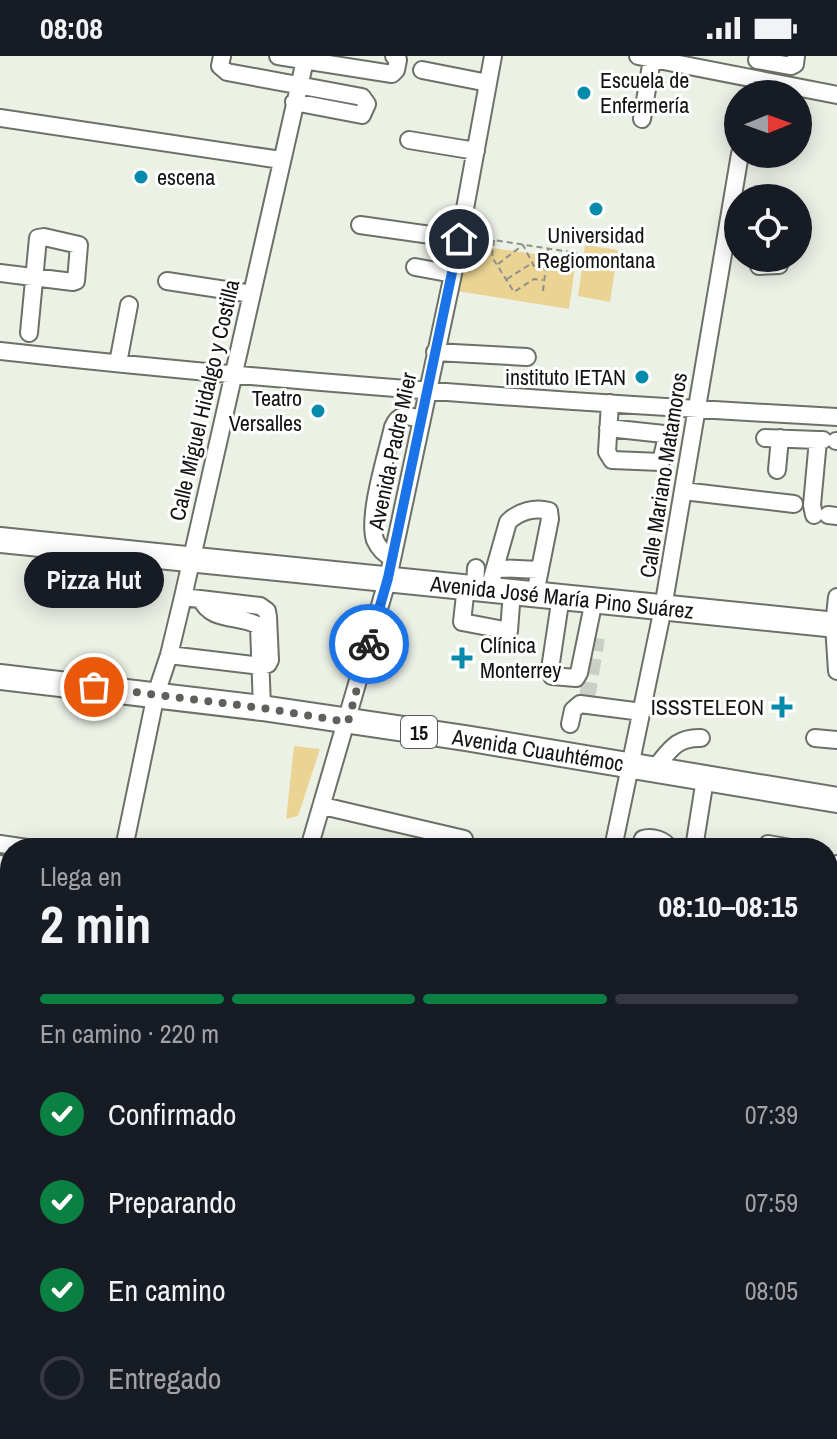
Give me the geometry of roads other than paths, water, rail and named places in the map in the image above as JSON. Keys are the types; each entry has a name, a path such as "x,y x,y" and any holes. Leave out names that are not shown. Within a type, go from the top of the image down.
{"highway":[{"name":"Avenida José María Pino Suárez","path":"0,540 191,558 390,568 498,582 561,596 836,625"},
{"name":"Avenida Cuauhtémoc","path":"0,677 262,708 837,800"}],"street":[{"path":"222,56 220,66 227,72 296,95"},
{"path":"278,56 392,74 398,60 394,56"},
{"name":"Avenida Padre Mier","path":"312,838 348,722 419,453 427,392 453,274 493,56"},
{"path":"753,80 758,58 791,66 795,64 796,56"},
{"path":"642,119 645,57 727,80"},
{"name":"Calle Miguel Hidalgo y Costilla","path":"126,838 156,694 183,597 306,59"},
{"path":"422,70 488,83"},
{"path":"812,93 837,95"},
{"path":"0,118 281,160"},
{"path":"409,140 476,151"},
{"path":"360,225 459,239"},
{"path":"415,267 453,274"},
{"name":"Calle Mariano Matamoros","path":"617,838 642,767 642,712 696,410 725,272"},
{"path":"0,273 35,277 29,333"},
{"path":"167,281 252,294"},
{"path":"118,363 129,305"},
{"path":"0,351 233,376 427,392 837,417"},
{"path":"435,352 527,357"},
{"path":"608,428 664,434 666,440 661,462 612,460 607,452 608,428 610,403"},
{"path":"629,429 632,405"},
{"path":"390,568 376,542 373,521 393,427 396,418 401,416 422,419"},
{"path":"683,491 815,510 828,440 772,438 777,470"},
{"path":"561,596 550,662 552,676 563,679 576,678 579,673 599,600"},
{"path":"183,597 201,599 208,611 259,626 262,708"},
{"path":"837,597 837,671"},
{"path":"597,638 599,600"},
{"path":"169,655 261,666"},
{"path":"570,724 575,707 586,701 642,712"},
{"path":"642,767 677,743 688,738 701,738"},
{"path":"815,738 837,740"},
{"path":"696,838 705,779"},
{"path":"323,806 460,838"}],"tunnel":[{"path":"587,698 597,638"}],"place":[{"name":"Escuela de Enfermería","path":"584,93"},
{"name":"escena","path":"141,177"},
{"name":"Universidad Regiomontana","path":"596,209"},
{"name":"instituto IETAN","path":"642,377"},
{"name":"Teatro Versalles","path":"318,411"},
{"name":"Clínica Monterrey","path":"462,658"},
{"name":"Pizza Hut","path":"94,687"},
{"name":"ISSSTELEON","path":"782,707"}]}
